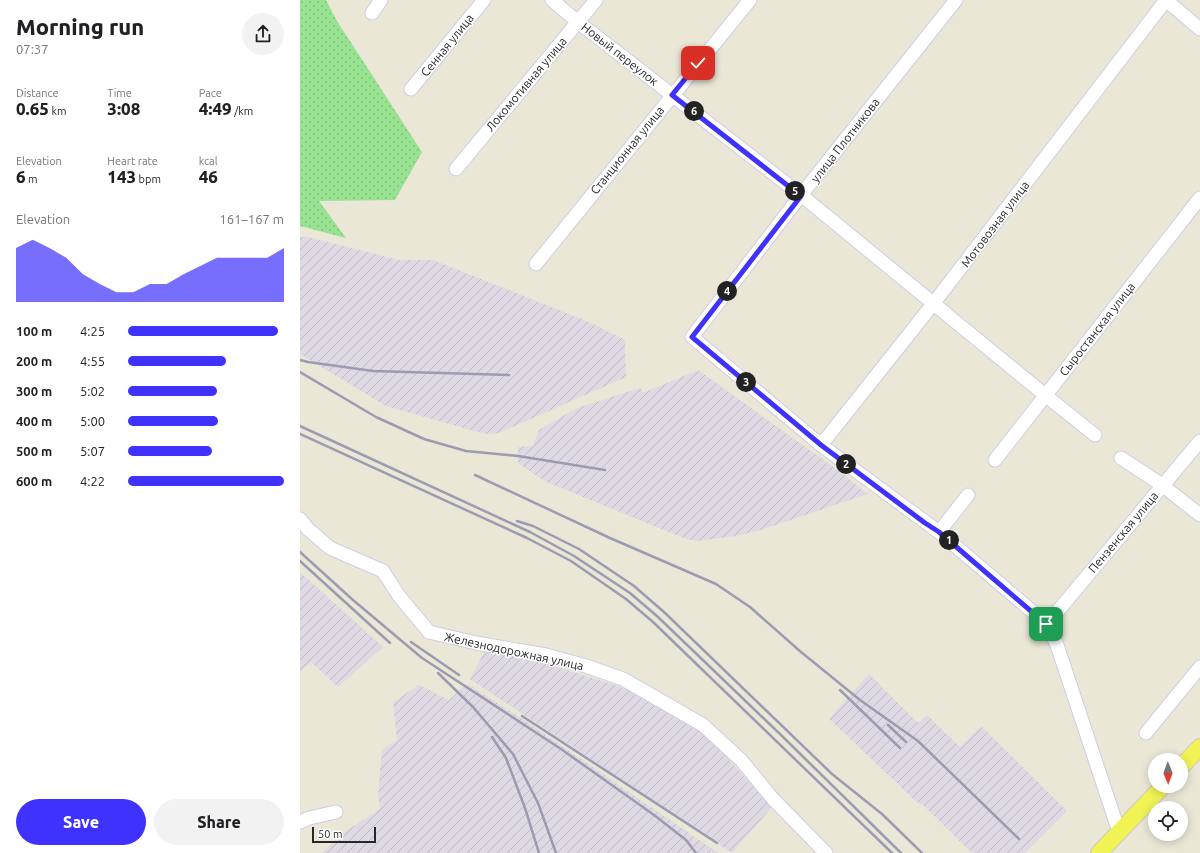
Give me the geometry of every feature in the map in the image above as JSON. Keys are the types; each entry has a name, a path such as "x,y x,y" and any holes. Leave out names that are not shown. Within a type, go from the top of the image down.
{"main road":[{"path":"1188,760 1200,747"},
{"path":"1099,853 1156,793"}],"street":[{"path":"372,12 381,0"},
{"name":"Сенная улица","path":"411,89 484,0"},
{"name":"Новый переулок","path":"552,0 578,22 801,196 1095,435"},
{"name":"Локомотивная улица","path":"456,169 596,0"},
{"name":"Станционная улица","path":"536,264 750,0"},
{"name":"улица Плотникова","path":"821,445 692,337 956,0"},
{"path":"1166,0 1200,29"},
{"name":"Мотовозная улица","path":"821,445 933,304 1166,0"},
{"name":"Сыростанская улица","path":"994,460 1200,198"},
{"name":"Пензенская улица","path":"1046,624 1200,441"},
{"path":"821,445 939,532 1046,624 1057,645 1119,832"},
{"path":"1121,458 1162,485 1200,515"},
{"path":"939,532 968,495"},
{"name":"Железнодорожная улица","path":"300,519 308,529 330,548 383,571 399,596 428,632 476,643 546,655 586,666 623,679 703,725 741,760 773,799 826,853"},
{"path":"1146,733 1200,667"},
{"path":"300,822 309,818 336,812"}],"shaded area":[{"path":"300,237 307,237 399,260 433,260 589,322 625,340 626,377 499,433 485,434 386,406 300,354"},
{"path":"698,370 843,474 867,494 761,530 735,536 697,541 686,539 544,481 518,463 518,447 533,446 539,430 577,408 640,388 643,393"},
{"path":"300,572 383,647 338,687 311,662 300,672"},
{"path":"486,649 538,661 627,689 706,735 772,807 732,853 470,679"},
{"path":"869,674 918,723 927,715 960,747 981,726 1067,811 1025,853 972,853 921,803 919,804 829,719"},
{"path":"467,684 521,718 718,853 322,853 340,835 380,809 378,794 382,750 397,740 393,702 419,685 449,700"}],"green space":[{"path":"300,0 326,0 337,21 422,152 395,200 319,201 346,238 300,226"}],"railway":[{"path":"300,360 373,371 509,375"},
{"path":"300,372 376,417 424,439 466,451 518,456 605,470"},
{"path":"300,426 530,532 574,556 630,593 658,617 781,735 901,853"},
{"path":"300,434 527,538 571,561 626,599 653,622 892,853"},
{"path":"475,475 610,538 716,584 750,607 801,652 860,700 918,741 1019,839"},
{"path":"517,521 533,526 579,549 634,586 664,612 832,774 882,814 922,853"},
{"path":"300,552 353,600 422,658 561,749 654,815 686,840 696,853"},
{"path":"300,561 390,643"},
{"path":"411,642 459,675"},
{"path":"438,673 473,707 513,754 538,803 556,853"},
{"path":"840,690 900,748"},
{"path":"522,716 717,843"},
{"path":"888,725 906,742"},
{"path":"492,737 506,758 525,808 539,853"}],"route":[{"path":"698,63 672,95 801,196 692,337 821,445 939,532 1046,624"}]}
